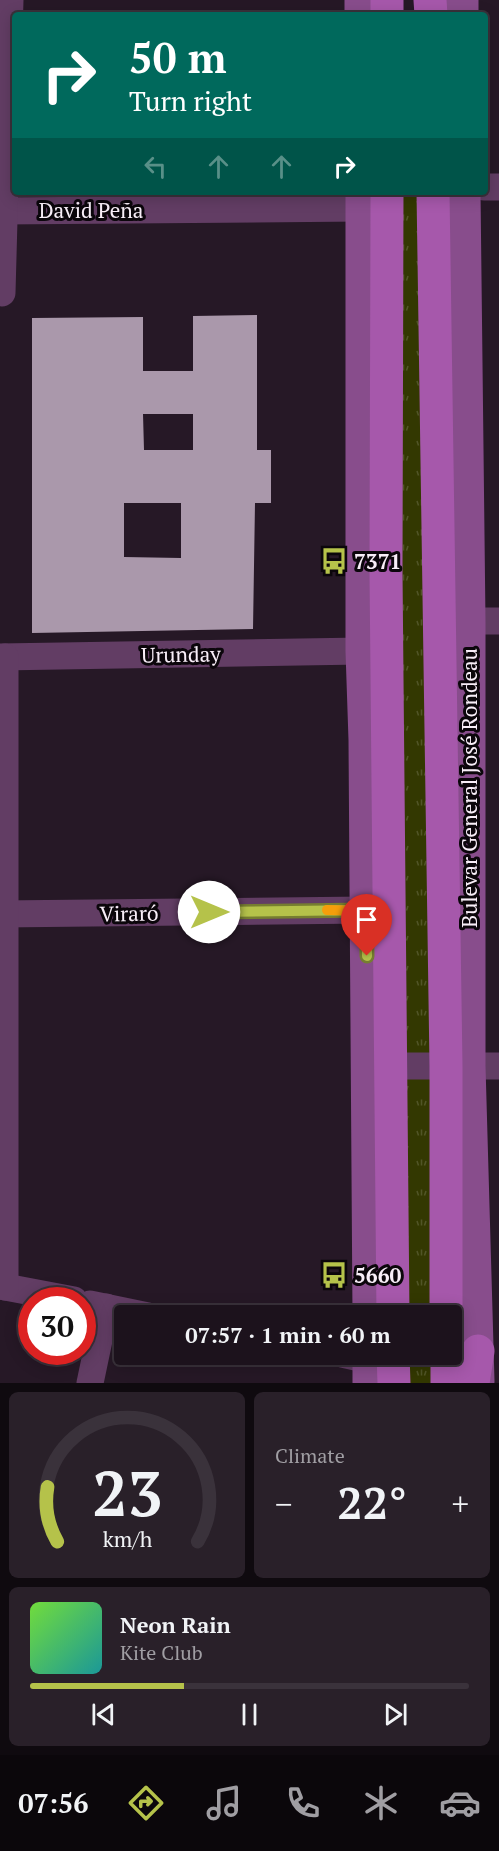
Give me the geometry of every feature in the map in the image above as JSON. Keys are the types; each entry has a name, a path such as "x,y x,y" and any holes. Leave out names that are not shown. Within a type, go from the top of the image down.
{"main road":[{"name":"Bulevar General José Rondeau","path":"433,195 434,278 478,1067 448,1305"},
{"path":"434,278 447,195"},
{"name":"Bulevar General José Rondeau","path":"464,195 484,621 478,1067 462,1353 478,1383"},
{"path":"369,1305 380,1066 386,571 371,197"},
{"path":"371,197 362,651 366,910 380,1066 392,1305"},
{"path":"365,740 386,571"},
{"path":"462,1353 473,1383"},
{"path":"373,1365 394,1383"},
{"name":"Bulevar General José Rondeau","path":"447,1383 456,1365"}],"street":[{"path":"2,293 2,211 10,0"},
{"name":"David Peña","path":"2,211 371,197"},
{"name":"Urunday","path":"3,657 362,651"},
{"path":"3,657 2,1286 18,1289"},
{"name":"Viraró","path":"3,914 366,910"},
{"path":"380,1066 478,1067"},
{"path":"96,1305 114,1309"},
{"path":"90,1383 91,1365"}],"green space":[{"path":"362,195 464,195 478,1383 369,1383 369,1365 462,1365 462,1305 369,1305"}],"building":[{"path":"257,315 257,450 271,450 271,503 255,503 253,629 32,633 32,318 143,317 143,371 193,371 193,316","holes":["143,414 193,414 193,450 144,450","124,503 181,503 181,558 124,557"]}],"slow traffic":[{"path":"327,910 366,911"}],"place":[{"name":"7371","path":"334,561"},
{"name":"5660","path":"334,1275"}],"route":[{"path":"209,912 366,910 367,956"}]}
